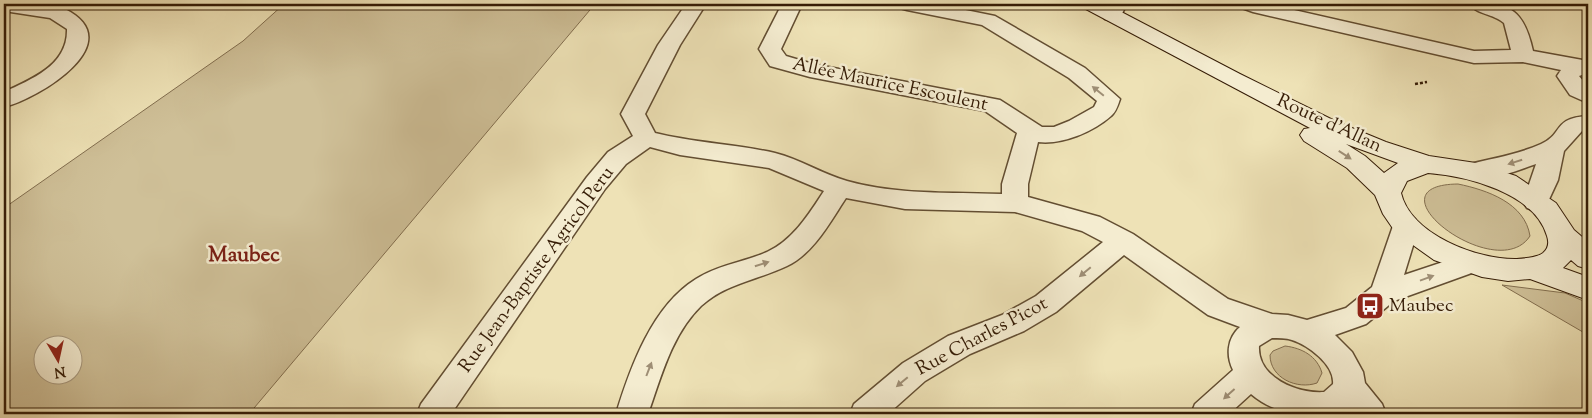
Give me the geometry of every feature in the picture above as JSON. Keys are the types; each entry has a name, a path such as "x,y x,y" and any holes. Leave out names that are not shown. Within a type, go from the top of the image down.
{"street":[{"path":"696,4 669,45 633,114 646,138 680,147 774,161 840,188 905,200 1015,203 1091,224 1123,241 1218,307 1271,326 1294,328 1306,333 1334,351 1345,392 1370,414"},
{"name":"Allée Maurice Escoulent","path":"792,4 770,49 778,61 810,70 992,105 1013,117 1029,131"},
{"path":"907,4 988,20 1077,73 1109,99 1104,111 1069,130 1050,135 1029,131 1015,184 1015,203"},
{"name":"Route d'Allan","path":"1091,4 1114,10 1232,80 1267,94 1326,126 1377,148 1428,164"},
{"path":"1249,4 1474,57 1528,57 1580,79 1577,106 1572,114 1582,123 1552,150 1512,164 1476,171"},
{"path":"1479,4 1506,12 1514,20 1528,57"},
{"path":"4,5 28,7 57,13 77,27 80,40 74,54 61,67 37,84 4,100"},
{"name":"Route d'Allan","path":"1232,80 1256,100 1356,162 1388,192"},
{"name":"Rue Jean-Baptiste Agricol Peru","path":"433,414 596,183 617,158 646,138"},
{"path":"1536,202 1545,180 1552,150"},
{"path":"1588,258 1563,237 1554,219 1536,202 1508,184 1476,171 1459,167 1428,164 1403,170 1389,183 1390,202 1406,226 1434,246 1470,263 1506,271 1536,270 1588,289"},
{"path":"632,414 662,334 688,302 704,288 728,275 779,258 805,237 840,188"},
{"path":"1384,294 1406,226"},
{"path":"1536,270 1556,261 1562,254 1563,237"},
{"name":"Rue Charles Picot","path":"866,414 914,372 959,345 1013,324 1046,304 1123,241"},
{"path":"1306,333 1356,316 1384,294 1470,263"},
{"path":"1218,307 1244,341"},
{"path":"1345,392 1356,316"},
{"path":"1271,326 1252,332 1244,341 1242,348 1244,361 1251,374 1280,407 1303,405 1320,407 1345,392"},
{"path":"1207,414 1251,374"}],"path":[{"path":"1415,84 1427,82"}],"shaded area":[{"path":"284,4 595,4 249,414 4,414 4,208 243,41"},
{"path":"1458,184 1492,194 1513,207 1527,225 1530,236 1514,248 1491,250 1468,242 1446,230 1430,214 1425,200 1432,189"},
{"path":"1502,285 1565,293 1588,303 1588,335"},
{"path":"1285,346 1303,351 1313,358 1322,373 1317,383 1301,385 1280,376 1271,363 1270,355 1273,351"}],"place":[{"name":"Maubec","path":"1370,306"}],"district":[{"name":"Maubec","path":"244,256"}]}
